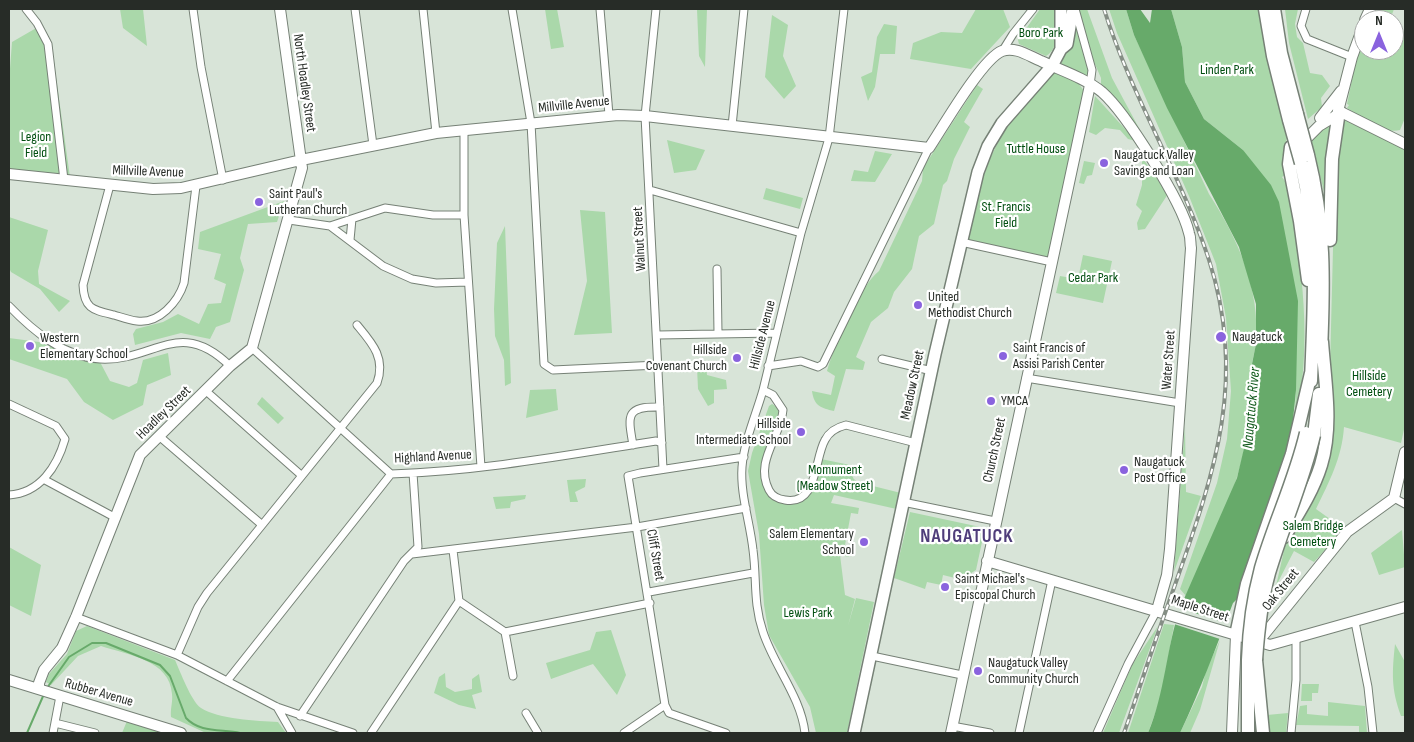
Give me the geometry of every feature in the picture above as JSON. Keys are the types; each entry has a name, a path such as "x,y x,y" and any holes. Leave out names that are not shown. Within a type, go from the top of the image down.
{"highway":[{"path":"1236,635 1242,600 1319,397 1322,342 1324,266 1322,223 1293,117 1273,56 1265,9"},
{"path":"1274,9 1293,117"},
{"path":"1323,310 1329,256 1332,159 1339,111"},
{"path":"1292,147 1288,164 1305,251 1313,331"},
{"path":"1248,733 1252,660 1269,575 1304,474 1311,373 1315,245 1304,159"},
{"path":"1236,635 1246,626 1269,565 1305,501 1320,466 1327,421 1322,342"},
{"path":"1252,660 1257,733"},
{"path":"1252,660 1263,733"}],"main road":[{"path":"1061,9 1061,49"},
{"path":"1052,66 1061,49 1067,44 1074,9"},
{"name":"Meadow Street","path":"854,733 960,242 978,174 988,146 1009,114 1052,66"}],"street":[{"path":"26,9 37,23 48,44 64,180"},
{"path":"193,9 200,67 223,180"},
{"name":"North Hoadley Street","path":"280,9 301,160"},
{"path":"355,9 373,145"},
{"path":"423,9 436,133"},
{"path":"512,9 531,123 544,364 553,370 658,364"},
{"path":"600,9 610,115"},
{"name":"Walnut Street","path":"656,9 645,116 658,335 663,469"},
{"path":"732,126 744,9"},
{"name":"Hillside Avenue","path":"844,9 829,138 801,233 763,390 773,395 783,410 767,452 765,471 768,488 778,498 792,500 805,495 824,441 830,433 842,426 856,426 916,443"},
{"path":"768,366 801,361 818,367 823,364 930,148 973,82 991,59 1003,50 1013,34 1034,9"},
{"path":"1003,50 1014,50 1052,66 1090,86 1092,70 1074,9"},
{"path":"1306,9 1302,20 1302,31 1312,42 1352,57"},
{"path":"1292,147 1299,145 1319,126 1335,118 1339,111 1354,52"},
{"name":"Church Street","path":"951,730 1090,86"},
{"name":"Water Street","path":"1090,86 1104,94 1151,158 1177,204 1190,233 1191,248 1169,561 1157,610 1128,664 1097,733"},
{"path":"1292,147 1320,118 1344,86"},
{"path":"1320,118 1339,111 1405,144"},
{"name":"Millville Avenue","path":"9,174 168,189 196,186 301,160 436,133 610,115 645,116 930,148"},
{"path":"464,130 464,215 482,467"},
{"path":"252,348 289,220 302,168 301,160"},
{"path":"110,185 84,285 84,298 90,308 138,321 158,316 171,307 180,295 184,283 196,186"},
{"path":"650,190 801,233"},
{"path":"289,220 330,226 385,208 433,215 464,215"},
{"path":"350,240 352,219"},
{"path":"330,226 397,274 436,283 468,282"},
{"path":"960,242 1052,262"},
{"path":"717,269 718,334"},
{"path":"9,306 25,323 52,344 75,354 99,359 120,358 169,343 184,342 202,346 218,355 230,366"},
{"path":"177,655 198,606 301,475 368,396 380,375 381,367 377,351 357,325"},
{"path":"658,335 776,333"},
{"name":"Hoadley Street","path":"39,689 39,683 44,670 62,648 76,617 140,455 230,366 252,348"},
{"name":"Highland Avenue","path":"252,348 391,474 555,459 633,445 662,442"},
{"path":"882,359 932,371"},
{"path":"1026,378 1180,403"},
{"path":"206,390 301,475"},
{"path":"763,390 744,457 742,477 754,551 754,588 763,631 772,657 799,708 805,733"},
{"path":"9,404 56,426 64,434 63,445 44,480 31,490 9,495"},
{"path":"633,445 628,421 631,415 639,408 660,407"},
{"path":"159,436 262,524"},
{"path":"1405,452 1404,464 1394,498 1405,504"},
{"name":"Cliff Street","path":"665,705 638,527 628,476 744,457"},
{"path":"300,716 404,561 418,547 413,473"},
{"path":"227,681 391,474"},
{"path":"44,480 116,518"},
{"name":"Oak Street","path":"1258,642 1347,532 1394,498"},
{"path":"903,502 995,521"},
{"path":"412,554 638,527 746,508"},
{"path":"371,733 459,601 453,550"},
{"name":"Maple Street","path":"987,561 1273,645 1405,607"},
{"path":"648,592 754,573"},
{"path":"1019,733 1052,580"},
{"path":"459,601 505,632 650,603"},
{"path":"76,617 177,655 277,707 353,733"},
{"path":"1355,622 1368,688 1373,733"},
{"path":"505,632 513,676"},
{"path":"1232,733 1236,635"},
{"path":"1291,732 1296,680 1296,638"},
{"path":"872,656 962,676"},
{"name":"Rubber Avenue","path":"9,680 181,733"},
{"path":"53,733 56,695"},
{"path":"624,733 665,705 669,713 726,733"},
{"path":"277,707 292,733"},
{"path":"526,713 538,733"},
{"path":"55,723 95,733"},
{"path":"951,730 990,733"}],"green space":[{"path":"120,9 143,9 147,46 123,28"},
{"path":"545,9 557,9 564,47 551,49"},
{"path":"697,9 707,9 705,67 699,56"},
{"path":"976,9 1003,9 1010,27 971,69 910,59 913,43 941,32 962,33"},
{"name":"Boro Park","path":"1040,9 1059,9 1056,41 1051,53 1046,56 1019,44 1018,40"},
{"path":"1079,9 1087,9 1112,78 1147,143 1101,87 1101,78 1091,55"},
{"path":"1109,9 1126,9 1134,35 1209,194 1238,246 1251,284 1254,303 1256,343 1251,366 1246,435 1241,464 1220,522 1186,596 1180,589 1217,483 1227,439 1231,391 1226,318 1216,264 1189,196 1117,33"},
{"name":"Linden Park","path":"1171,9 1259,9 1264,42 1287,137 1282,159 1285,175 1282,177 1287,184 1297,244 1304,306 1303,367 1294,427 1296,390 1243,150 1204,119 1185,82 1182,47"},
{"path":"1285,9 1298,9 1295,24 1297,37 1303,43 1310,73 1322,75 1330,86 1321,98 1322,107 1308,119 1289,43"},
{"path":"1376,9 1394,9 1394,10"},
{"path":"772,15 788,25 783,56 796,86 784,99 765,77"},
{"name":"Boro Park","path":"1076,18 1090,74 1090,80 1061,65"},
{"path":"884,24 897,26 895,54 880,54 875,87 868,101 861,77 872,72 877,37"},
{"name":"Legion Field","path":"38,27 54,63 70,177 9,171 9,82 12,42"},
{"path":"1405,32 1405,118 1400,130 1387,130 1372,124 1347,108 1349,105 1347,104 1356,60 1404,60"},
{"path":"1054,69 1075,79 1085,92 1052,262 961,242 978,172 985,173 997,144 1005,131 1023,105"},
{"path":"977,85 983,89 964,122 970,127 954,159 947,181 943,185 934,224 919,236 912,269 894,292 888,308 871,322 856,357 865,362 863,370 846,369 834,411 819,406 814,400 812,391 831,395 835,376 827,371 848,318 863,290 879,271 922,181 923,168"},
{"path":"1095,96 1136,141 1128,139 1120,130 1105,128 1096,135 1089,132"},
{"name":"Hillside Cemetery","path":"1342,119 1405,149 1405,425 1401,443 1344,427 1338,459 1316,509 1344,529 1314,562 1294,551 1276,586 1285,546 1315,491 1330,367 1335,169"},
{"path":"1334,123 1326,200 1311,138 1320,128"},
{"path":"667,140 705,150 696,170 674,173"},
{"path":"875,151 892,154 875,182 851,181 854,170 868,172"},
{"path":"1142,157 1168,194 1145,229 1138,230 1137,223 1142,211 1136,205 1142,185"},
{"path":"1084,161 1095,163 1092,175 1087,176 1084,184 1079,183"},
{"path":"766,188 803,198 800,209 763,199"},
{"path":"284,201 277,222 248,224 240,258 244,270 230,322 216,327 210,339 181,333 135,345 133,334 136,329 163,322 178,314 199,324 208,304 221,303 226,284 214,279 221,254 198,249 200,232"},
{"path":"580,210 605,212 612,333 574,335 587,281"},
{"path":"9,217 48,230 38,271 39,284 70,301 59,312 40,289 11,272 9,268"},
{"path":"505,226 511,383 505,386 504,360 495,336 494,309 497,243"},
{"name":"Cedar Park","path":"1083,255 1112,261 1103,303 1056,293 1060,276 1078,279"},
{"path":"9,338 39,342 91,363 100,362 110,381 129,387 137,383 143,360 168,353 171,375 147,385 143,405 113,420 84,402 67,379 9,359"},
{"path":"706,366 707,375 726,380 727,389 714,390 714,403 708,406 698,389 697,367"},
{"path":"556,389 558,410 526,418 530,390"},
{"path":"262,397 284,418 278,424 257,404"},
{"name":"Lewis Park","path":"772,404 780,409 779,421 766,451 762,472 764,485 771,499 782,502 800,500 821,459 855,466 853,478 857,482 905,494 901,510 834,495 831,503 859,508 858,514 851,513 845,545 850,546 849,557 840,555 845,595 855,599 848,626 856,598 874,602 847,733 816,733 810,707 769,635 764,605 759,534 748,471 752,453 769,406"},
{"path":"1185,426 1186,492 1201,496 1174,572"},
{"path":"586,479 585,487 575,492 578,502 570,502 567,480"},
{"path":"526,495 525,499 511,502 510,508 496,509 493,497"},
{"path":"910,512 985,528 976,570 965,577 960,576 959,579 943,575 941,585 927,582 925,589 894,578"},
{"path":"1402,530 1405,567 1379,575 1371,553"},
{"path":"9,547 41,565 31,616 9,605"},
{"path":"1164,624 1174,625 1161,697 1148,733 1128,733"},
{"path":"87,626 175,660 190,693 197,704 208,712 227,717 278,722 286,733 206,733 171,717 172,694 164,673 156,666 135,656 101,646 78,656 51,685 46,682 49,674 67,654 76,631"},
{"path":"1158,626 1119,733 1103,733 1132,665"},
{"path":"611,630 626,675 617,695 593,664 551,679 546,663 590,650 596,632"},
{"path":"1220,640 1200,710 1190,733 1180,733 1202,687 1206,670"},
{"path":"1395,644 1405,662 1405,716 1401,716 1394,689"},
{"path":"445,673 446,687 455,692 472,689 472,679 479,674 482,692 472,695 476,709 459,705 434,693 439,677"},
{"path":"1302,684 1319,684 1318,693 1312,693 1312,701 1301,701"},
{"path":"1328,702 1365,706 1367,733 1359,733 1359,726 1296,725 1300,706 1307,705 1307,714 1328,716"},
{"path":"1288,713 1286,733 1268,733 1267,715"},
{"path":"127,721 161,733 122,733"}],"water":[{"name":"Naugatuck River","path":"1126,9 1140,9 1150,23 1152,9 1171,9 1182,47 1185,82 1204,119 1243,150 1271,185 1279,202 1298,301 1294,431 1238,598 1233,603 1180,733 1148,733 1162,687 1171,639 1180,608 1237,478 1245,444 1251,369 1256,344 1256,304 1239,247 1167,108 1134,35"}],"pier":[{"path":"1179,608 1226,623 1220,639 1174,624"}],"waterway":[{"path":"47,688 69,657 92,643 106,643 160,665 170,676 186,718 192,723 211,730 240,733"},
{"path":"27,733 44,694"}],"railway":[{"path":"1104,9 1128,73 1198,228 1209,260 1221,306 1226,350 1225,393 1220,434 1210,475 1198,517 1124,733"}],"place":[{"name":"Naugatuck Valley Savings and Loan","path":"1104,163"},
{"name":"Saint Paul's Lutheran Church","path":"259,202"},
{"name":"United Methodist Church","path":"918,305"},
{"name":"Naugatuck","path":"1221,337"},
{"name":"Western Elementary School","path":"30,346"},
{"name":"Saint Francis of Assisi Parish Center","path":"1003,356"},
{"name":"Hillside Covenant Church","path":"737,358"},
{"name":"YMCA","path":"991,401"},
{"name":"Hillside Intermediate School","path":"801,432"},
{"name":"Naugatuck Post Office","path":"1124,470"},
{"name":"Salem Elementary School","path":"864,542"},
{"name":"Saint Michael's Episcopal Church","path":"945,587"},
{"name":"Naugatuck Valley Community Church","path":"978,671"}],"district":[{"name":"NAUGATUCK","path":"967,537"}],"park label":[{"name":"Tuttle House","path":"1036,149"},
{"name":"St. Francis Field","path":"1006,216"},
{"name":"Momument (Meadow Street)","path":"835,478"},
{"name":"Salem Bridge Cemetery","path":"1313,534"}]}
